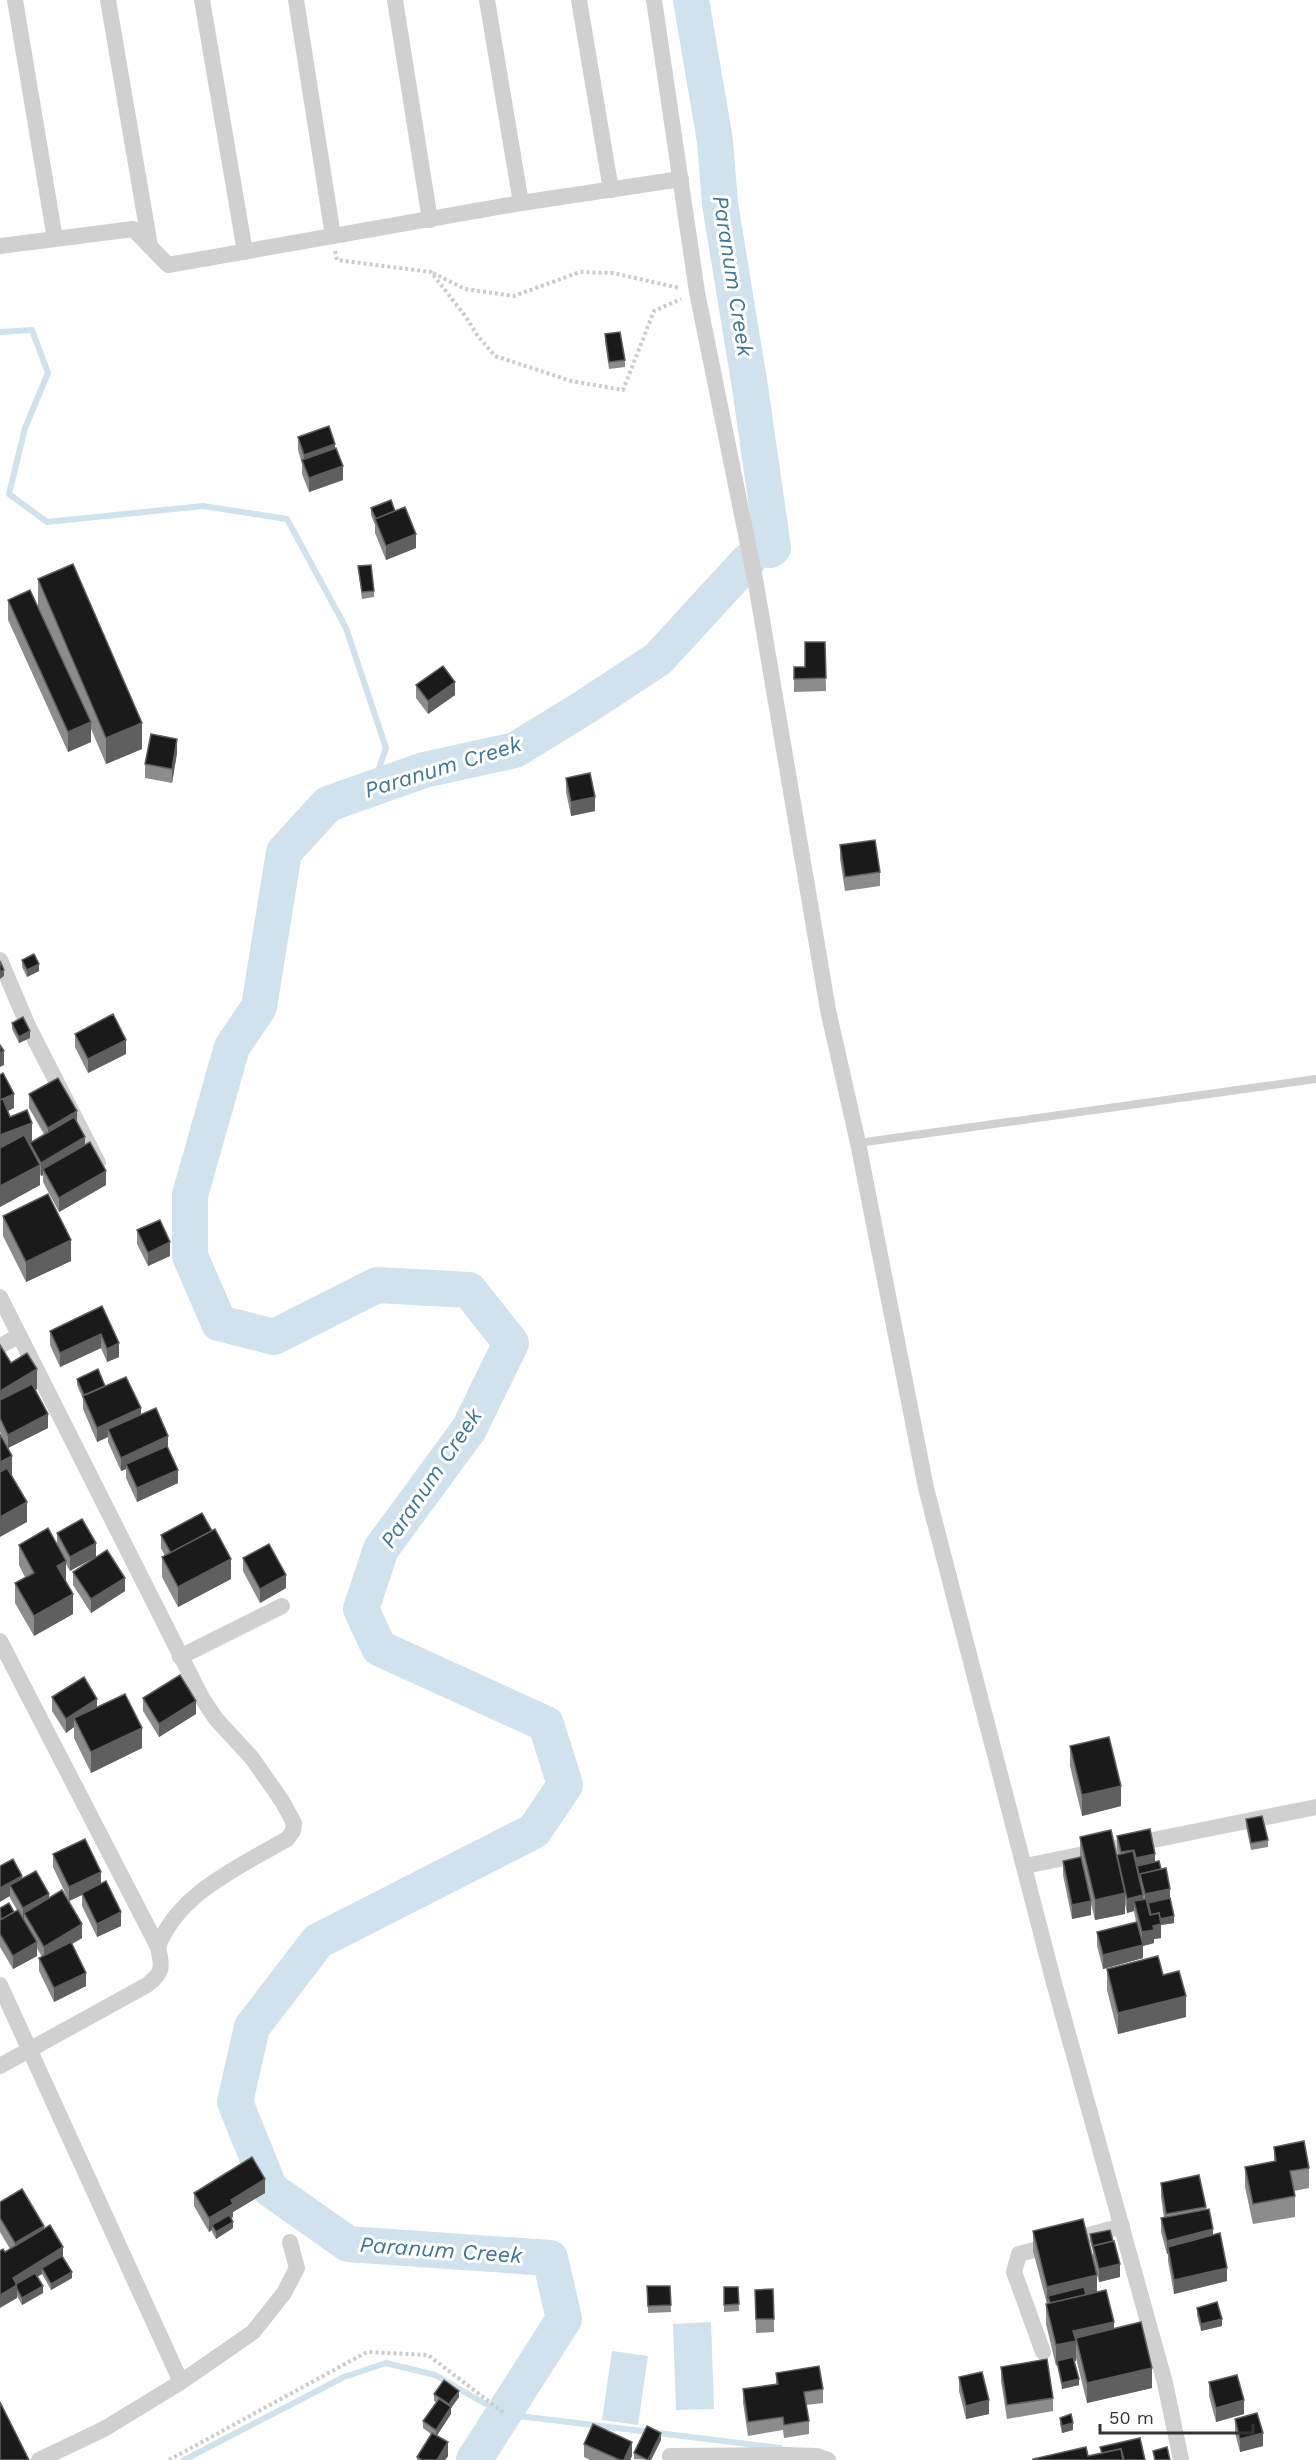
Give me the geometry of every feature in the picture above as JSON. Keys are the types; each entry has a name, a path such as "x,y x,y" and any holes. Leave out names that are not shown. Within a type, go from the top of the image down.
{"street":[{"path":"15,0 55,239"},
{"path":"108,0 150,246"},
{"path":"202,0 245,252"},
{"path":"296,0 333,236"},
{"path":"395,0 430,220"},
{"path":"487,0 521,204"},
{"path":"579,0 611,190"},
{"path":"654,0 697,292 756,584 828,1010 858,1143 926,1488 1054,1983 1165,2383 1181,2460"},
{"path":"0,246 133,229 168,265 681,179"},
{"path":"0,960 29,1028 105,1174"},
{"path":"0,1298 180,1657 216,1719 252,1758 282,1801 294,1823 293,1831 287,1839 218,1880 193,1899 164,1932 158,1947"},
{"path":"0,1346 19,1336"},
{"path":"180,1657 282,1606"},
{"path":"0,1641 158,1947 161,1965 159,1975 147,1985 0,2066"},
{"path":"1024,1866 1316,1807"},
{"path":"0,1985 182,2382"},
{"path":"1043,2352 1014,2272 1019,2254 1122,2226"},
{"path":"39,2460 104,2429 182,2382 253,2332 284,2294 297,2268 290,2242"},
{"path":"670,2456 817,2456 828,2460"}],"lane":[{"path":"858,1143 1316,1079"}],"path":[{"path":"333,236 337,260 431,272 465,289 514,296 580,272 613,273 697,292"},
{"path":"431,272 495,356 571,381 623,390 654,311 697,292"},
{"path":"169,2460 367,2352 428,2355 504,2412"}],"water":[{"path":"711,2322 714,2409 676,2410 673,2324"},
{"path":"612,2351 648,2356 638,2425 602,2420"}],"building":[{"path":"620,332 625,360 609,362 605,334"},
{"path":"329,426 335,444 304,455 298,437"},
{"path":"336,448 343,466 309,478 302,460"},
{"path":"391,500 395,511 376,519 371,508"},
{"path":"405,507 416,534 386,546 375,519"},
{"path":"73,564 142,723 106,738 38,579"},
{"path":"371,565 374,591 362,592 358,566"},
{"path":"30,590 91,722 68,732 8,600"},
{"path":"805,642 825,642 826,678 794,679 794,667 805,667"},
{"path":"443,666 455,682 428,701 416,685"},
{"path":"151,734 177,739 172,769 145,764"},
{"path":"590,773 595,797 571,802 566,778"},
{"path":"875,840 880,872 845,877 840,845"},
{"path":"34,954 39,964 27,970 22,960"},
{"path":"113,1014 126,1040 88,1059 75,1034"},
{"path":"23,1017 30,1031 19,1037 12,1023"},
{"path":"3,1073 14,1094 0,1100 0,1075"},
{"path":"58,1078 77,1111 48,1128 29,1094"},
{"path":"3,1099 10,1117 27,1110 32,1123 0,1135 0,1100"},
{"path":"74,1117 85,1137 41,1163 30,1143"},
{"path":"24,1135 40,1165 0,1186 0,1148"},
{"path":"90,1142 106,1171 59,1198 43,1169"},
{"path":"48,1194 71,1240 26,1262 3,1216"},
{"path":"160,1220 170,1242 148,1253 137,1230"},
{"path":"102,1306 119,1343 107,1349 101,1334 60,1353 50,1331"},
{"path":"0,1345 11,1363 27,1353 37,1369 0,1391"},
{"path":"98,1369 105,1386 84,1395 77,1379"},
{"path":"126,1377 141,1408 97,1428 83,1396"},
{"path":"32,1384 48,1414 8,1435 0,1418 0,1400"},
{"path":"156,1408 168,1436 121,1458 108,1429"},
{"path":"0,1434 12,1456 0,1462"},
{"path":"167,1446 178,1470 137,1488 126,1464"},
{"path":"7,1468 27,1502 0,1517 0,1472"},
{"path":"202,1513 212,1531 171,1553 161,1535"},
{"path":"82,1519 96,1543 70,1557 57,1533"},
{"path":"48,1528 66,1561 57,1566 73,1594 34,1616 15,1583 34,1573 19,1545"},
{"path":"215,1529 231,1559 178,1587 162,1557"},
{"path":"269,1544 286,1575 260,1589 243,1558"},
{"path":"107,1550 125,1578 91,1599 73,1572"},
{"path":"180,1675 196,1701 159,1724 143,1698"},
{"path":"84,1677 97,1699 66,1719 52,1697"},
{"path":"125,1694 142,1728 91,1752 74,1718"},
{"path":"1109,1737 1121,1786 1082,1795 1070,1746"},
{"path":"1262,1816 1268,1840 1251,1843 1246,1819"},
{"path":"1150,1829 1155,1854 1136,1858 1134,1850 1121,1852 1117,1836"},
{"path":"1111,1830 1125,1893 1095,1900 1080,1837"},
{"path":"85,1839 101,1872 69,1887 53,1854"},
{"path":"1133,1851 1143,1895 1127,1899 1117,1855"},
{"path":"1081,1857 1091,1901 1072,1905 1063,1861"},
{"path":"13,1859 22,1876 0,1888 0,1866"},
{"path":"1159,1861 1161,1869 1140,1874 1140,1879 1137,1866"},
{"path":"1166,1868 1170,1889 1145,1894 1140,1874"},
{"path":"36,1871 49,1894 23,1908 10,1885"},
{"path":"106,1881 121,1912 97,1924 82,1893"},
{"path":"62,1890 82,1924 44,1947 24,1913"},
{"path":"1170,1898 1174,1916 1160,1919 1159,1913 1151,1915 1148,1903"},
{"path":"1146,1899 1150,1915 1159,1913 1161,1924 1153,1926 1154,1930 1142,1932 1134,1901"},
{"path":"9,1903 14,1912 1,1920 0,1908"},
{"path":"18,1910 37,1942 13,1956 0,1934 0,1920"},
{"path":"1137,1922 1143,1945 1103,1955 1097,1932"},
{"path":"71,1942 86,1973 54,1988 39,1958"},
{"path":"1158,1956 1163,1975 1179,1971 1186,1996 1118,2013 1107,1969"},
{"path":"1304,2141 1309,2168 1290,2171 1295,2196 1253,2204 1245,2167 1276,2161 1274,2147"},
{"path":"252,2157 265,2179 231,2200 233,2204 209,2218 194,2193"},
{"path":"1199,2175 1206,2207 1166,2214 1161,2183"},
{"path":"22,2189 44,2226 15,2243 0,2218 0,2202"},
{"path":"1209,2209 1213,2229 1167,2241 1161,2218"},
{"path":"229,2215 233,2222 216,2232 212,2225"},
{"path":"1083,2219 1097,2275 1047,2287 1033,2231"},
{"path":"50,2225 63,2247 13,2278 17,2285 0,2295 0,2251 3,2249 5,2252"},
{"path":"1110,2230 1113,2241 1093,2246 1090,2234"},
{"path":"1220,2233 1227,2268 1174,2280 1168,2247"},
{"path":"1114,2241 1120,2264 1099,2269 1093,2246"},
{"path":"62,2256 72,2272 51,2284 42,2268"},
{"path":"35,2273 43,2286 22,2298 16,2284"},
{"path":"647,2286 670,2286 671,2305 648,2306"},
{"path":"724,2287 738,2287 739,2304 724,2305"},
{"path":"1084,2287 1086,2295 1050,2303 1048,2296"},
{"path":"773,2289 774,2319 756,2319 755,2290"},
{"path":"1106,2290 1114,2322 1073,2331 1076,2341 1056,2345 1046,2304"},
{"path":"1217,2302 1222,2319 1201,2324 1197,2308"},
{"path":"1141,2322 1152,2368 1087,2383 1076,2338"},
{"path":"1073,2357 1079,2379 1062,2383 1057,2361"},
{"path":"1047,2359 1053,2398 1007,2405 1001,2367"},
{"path":"819,2366 823,2389 804,2392 809,2421 784,2425 783,2417 748,2422 743,2389 778,2384 776,2373"},
{"path":"982,2372 989,2400 966,2406 959,2377"},
{"path":"1237,2375 1244,2400 1216,2408 1209,2382"},
{"path":"444,2380 459,2391 449,2404 434,2394"},
{"path":"439,2399 451,2407 436,2430 423,2421"},
{"path":"0,2402 29,2460 0,2460"},
{"path":"1257,2413 1263,2433 1240,2439 1235,2419"},
{"path":"1071,2414 1073,2423 1062,2426 1060,2418"},
{"path":"593,2424 632,2442 624,2460 584,2444"},
{"path":"647,2426 661,2433 648,2460 634,2453"},
{"path":"432,2433 448,2442 437,2460 422,2460 417,2457"},
{"path":"1140,2438 1145,2460 1124,2460 1121,2449 1102,2453 1100,2447"},
{"path":"1086,2447 1088,2456 1121,2449 1123,2460 1033,2460 1033,2459"},
{"path":"1167,2447 1170,2460 1155,2460 1153,2451"}],"waterway":[{"name":"Paranum Creek","path":"691,0 715,141 720,204 750,387 773,548 770,550"},
{"path":"0,332 32,330 48,373 25,428 9,494 47,522 203,506 287,519 346,628 386,748 372,788"},
{"name":"Paranum Creek","path":"474,2460 564,2319 550,2258 348,2244 270,2189 235,2102 252,2027 318,1941 534,1831 565,1785 546,1724 379,1648 361,1609 381,1549 469,1429 511,1343 469,1290 377,1285 274,1337 219,1323 190,1256 190,1195 232,1047 259,1007 284,852 328,804 424,770 515,750 585,707 658,659 748,561"},
{"path":"184,2460 344,2377 386,2363 435,2375 503,2414 780,2448"}]}
